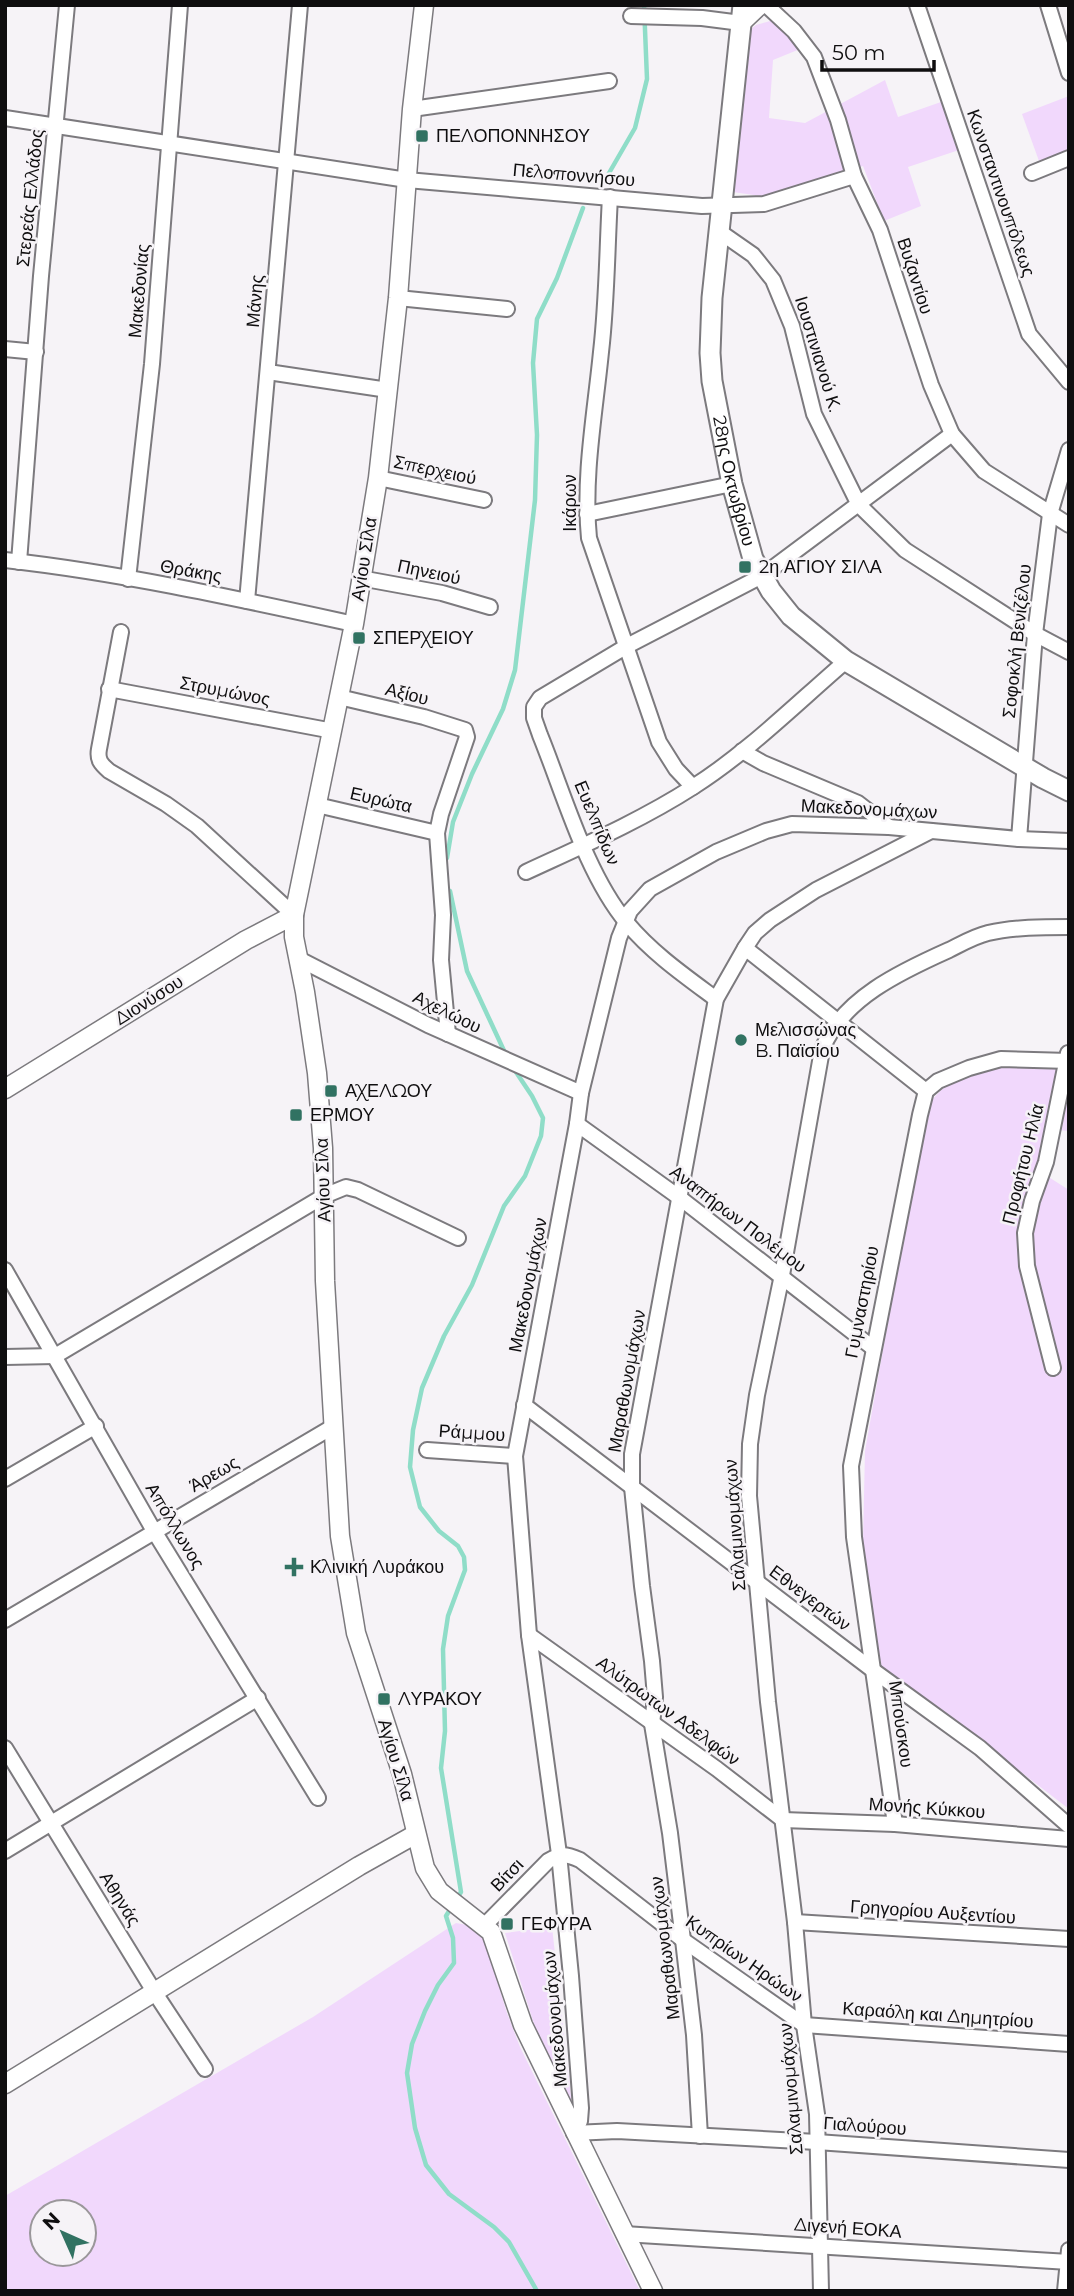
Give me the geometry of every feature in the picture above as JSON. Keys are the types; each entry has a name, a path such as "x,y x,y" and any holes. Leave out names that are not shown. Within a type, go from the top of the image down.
{"main road":[{"name":"28ης Οκτωβρίου","path":"742,14 712,298 710,353 712,381 732,484 748,545 762,576 792,616 846,661 1069,791"}],"street":[{"name":"Στερεάς Ελλάδος","path":"12,561 36,352 67,5"},
{"name":"Μακεδονίας","path":"128,579 152,364 180,5"},
{"name":"Μάνης","path":"247,601 300,5"},
{"name":"Αγίου Σίλα","path":"424,5 412,109 398,298 378,478 354,624 294,915 294,937 317,1073 324,1196 325,1281 341,1554 356,1633 402,1774 425,1868 431,1880 446,1897 485,1925"},
{"path":"631,16 702,18 742,14 760,5"},
{"name":"Βυζαντίου","path":"766,5 794,31 814,57 838,120 854,176 880,230 931,385 952,434 984,471 1069,525"},
{"name":"Κωνσταντινουπόλεως","path":"917,5 1028,334 1069,382"},
{"path":"1048,5 1069,73"},
{"path":"412,109 609,80"},
{"name":"Πελοποννήσου","path":"5,118 407,180 702,206 764,204 854,176"},
{"path":"1032,173 1069,158"},
{"name":"Ικάρων","path":"610,197 603,340 588,479 589,538 659,742 676,769 694,787"},
{"name":"Ιουστινιανού Κ.","path":"720,232 753,255 773,280 792,326 814,414 859,505 905,550 1035,634 1069,652"},
{"path":"398,298 507,309"},
{"path":"5,349 36,352"},
{"path":"268,372 388,390"},
{"name":"Ευελπίδων","path":"716,999 666,961 626,922 607,894 584,845 540,735 534,718 534,707 540,698 627,646 762,576 952,434"},
{"name":"Σοφοκλή Βενιζέλου","path":"1020,839 1035,634 1050,514 1069,450"},
{"name":"Σπερχειού","path":"378,478 484,500"},
{"path":"587,514 732,484"},
{"name":"Θράκης","path":"12,561 128,579 354,624"},
{"name":"Πηνειού","path":"360,578 442,593 490,607"},
{"path":"121,632 97,757 101,764 197,826 294,915"},
{"path":"526,872 636,819 694,787 742,751 846,661"},
{"name":"Στρυμώνος","path":"109,689 333,731"},
{"name":"Αξίου","path":"339,697 424,717 465,730 467,737 437,833"},
{"path":"742,751 858,803 889,827"},
{"name":"Ευρώτα","path":"317,805 437,833"},
{"name":"Μακεδονομάχων","path":"574,2133 580,2121 581,2108 571,1976 559,1854 528,1635 515,1455 578,1124 581,1093 626,922 639,899 650,889 716,852 766,831 792,824 889,827 1069,841"},
{"name":"Μαραθωνομάχων","path":"700,2136 694,2035 683,1940 670,1833 652,1724 652,1661 632,1488 632,1454 716,999 755,933 793,904 932,831"},
{"path":"437,833 443,915 441,960 448,1034"},
{"name":"Διονύσου","path":"5,1089 246,940 294,915"},
{"name":"Σαλαμινομάχων","path":"821,2291 817,2115 804,2025 795,1922 768,1702 749,1496 750,1444 757,1395 782,1275 822,1050 828,1034 838,1020 868,994 931,957 987,933 1069,927"},
{"path":"745,948 926,1091 938,1081 1001,1059 1068,1057"},
{"name":"Αχελώου","path":"299,959 480,1050 581,1093"},
{"name":"Προφήτου Ηλία","path":"1053,1368 1027,1266 1025,1233 1032,1201 1046,1162 1068,1057"},
{"name":"Γυμναστηρίου","path":"874,1671 850,1493 854,1445 926,1091"},
{"name":"Αναπήρων Πολέμου","path":"578,1124 782,1275 873,1348"},
{"path":"5,1357 55,1356 324,1196 346,1187 358,1190 458,1238"},
{"name":"Απόλλωνος","path":"5,1270 154,1531 318,1798"},
{"name":"Εθνεγερτών","path":"524,1405 874,1671 980,1748 1069,1826"},
{"path":"5,1479 96,1426"},
{"name":"Άρεως","path":"5,1620 334,1426"},
{"name":"Ράμμου","path":"427,1450 515,1455"},
{"name":"Αλύτρωτων Αδελφών","path":"528,1635 717,1769 783,1820"},
{"name":"Μπούσκου","path":"874,1671 895,1824"},
{"path":"5,1851 258,1698"},
{"name":"Αθηνάς","path":"5,1748 155,1993 205,2069"},
{"name":"Μονής Κύκκου","path":"783,1820 895,1824 1069,1839"},
{"path":"5,2084 359,1866 416,1834"},
{"name":"Βίτσι","path":"485,1925 539,1869 559,1854"},
{"name":"Κυπρίων Ηρώων","path":"559,1854 580,1860 683,1940 804,2025"},
{"name":"Γρηγορίου Αυξεντίου","path":"795,1922 1069,1939"},
{"path":"485,1925 495,1939 523,2025 653,2291"},
{"name":"Καραόλη και Δημητρίου","path":"804,2025 1069,2044"},
{"name":"Γιαλούρου","path":"574,2133 617,2131 817,2142 1069,2161"},
{"name":"Διγενή ΕΟΚΑ","path":"624,2234 1068,2258"},
{"path":"1065,2291 1068,2258"}],"shaded area":[{"path":"774,20 788,30 800,49 773,60 769,118 805,123 885,80 898,117 941,102 959,150 908,167 921,206 884,221 863,166 767,197 733,192 746,33 756,25"},
{"path":"1069,96 1069,150 1039,161 1022,114"},
{"path":"992,1061 1069,1066 1069,1131 1058,1130 1047,1176 1069,1190 1069,1809 877,1666 863,1543 865,1451 926,1107 956,1079"},
{"path":"456,1923 482,1933 520,2047 640,2291 5,2291 5,2196 313,2017"},
{"path":"552,1927 572,2106 534,2024 505,1933"}],"waterway":[{"path":"605,180 635,128 647,79 644,5"},
{"path":"447,858 453,822 503,709 515,670 535,500 537,435 533,363 537,319 557,278 583,208"},
{"path":"450,891 467,971 506,1055"},
{"path":"456,1900 461,1892 441,1768 445,1731 443,1649 448,1616 465,1570 464,1557 458,1546 439,1531 420,1507 410,1467 413,1430 422,1388 444,1336 472,1285 504,1206 525,1176 541,1136 543,1118 514,1069"},
{"path":"451,1908 446,1916 453,1938 454,1963 438,1985 425,2011 412,2044 407,2073 415,2128 426,2165 449,2194 494,2227 509,2242 537,2291"}],"place":[{"name":"ΠΕΛΟΠΟΝΝΗΣΟΥ","path":"422,136"},
{"name":"2η ΑΓΙΟΥ ΣΙΛΑ","path":"745,567"},
{"name":"ΣΠΕΡΧΕΙΟΥ","path":"359,638"},
{"name":"Μελισσώνας B. Παϊσίου","path":"741,1040"},
{"name":"ΑΧΕΛΩΟΥ","path":"331,1091"},
{"name":"ΕΡΜΟΥ","path":"296,1115"},
{"name":"Κλινική Λυράκου","path":"294,1567"},
{"name":"ΛΥΡΑΚΟΥ","path":"384,1699"},
{"name":"ΓΕΦΥΡΑ","path":"507,1924"}]}
